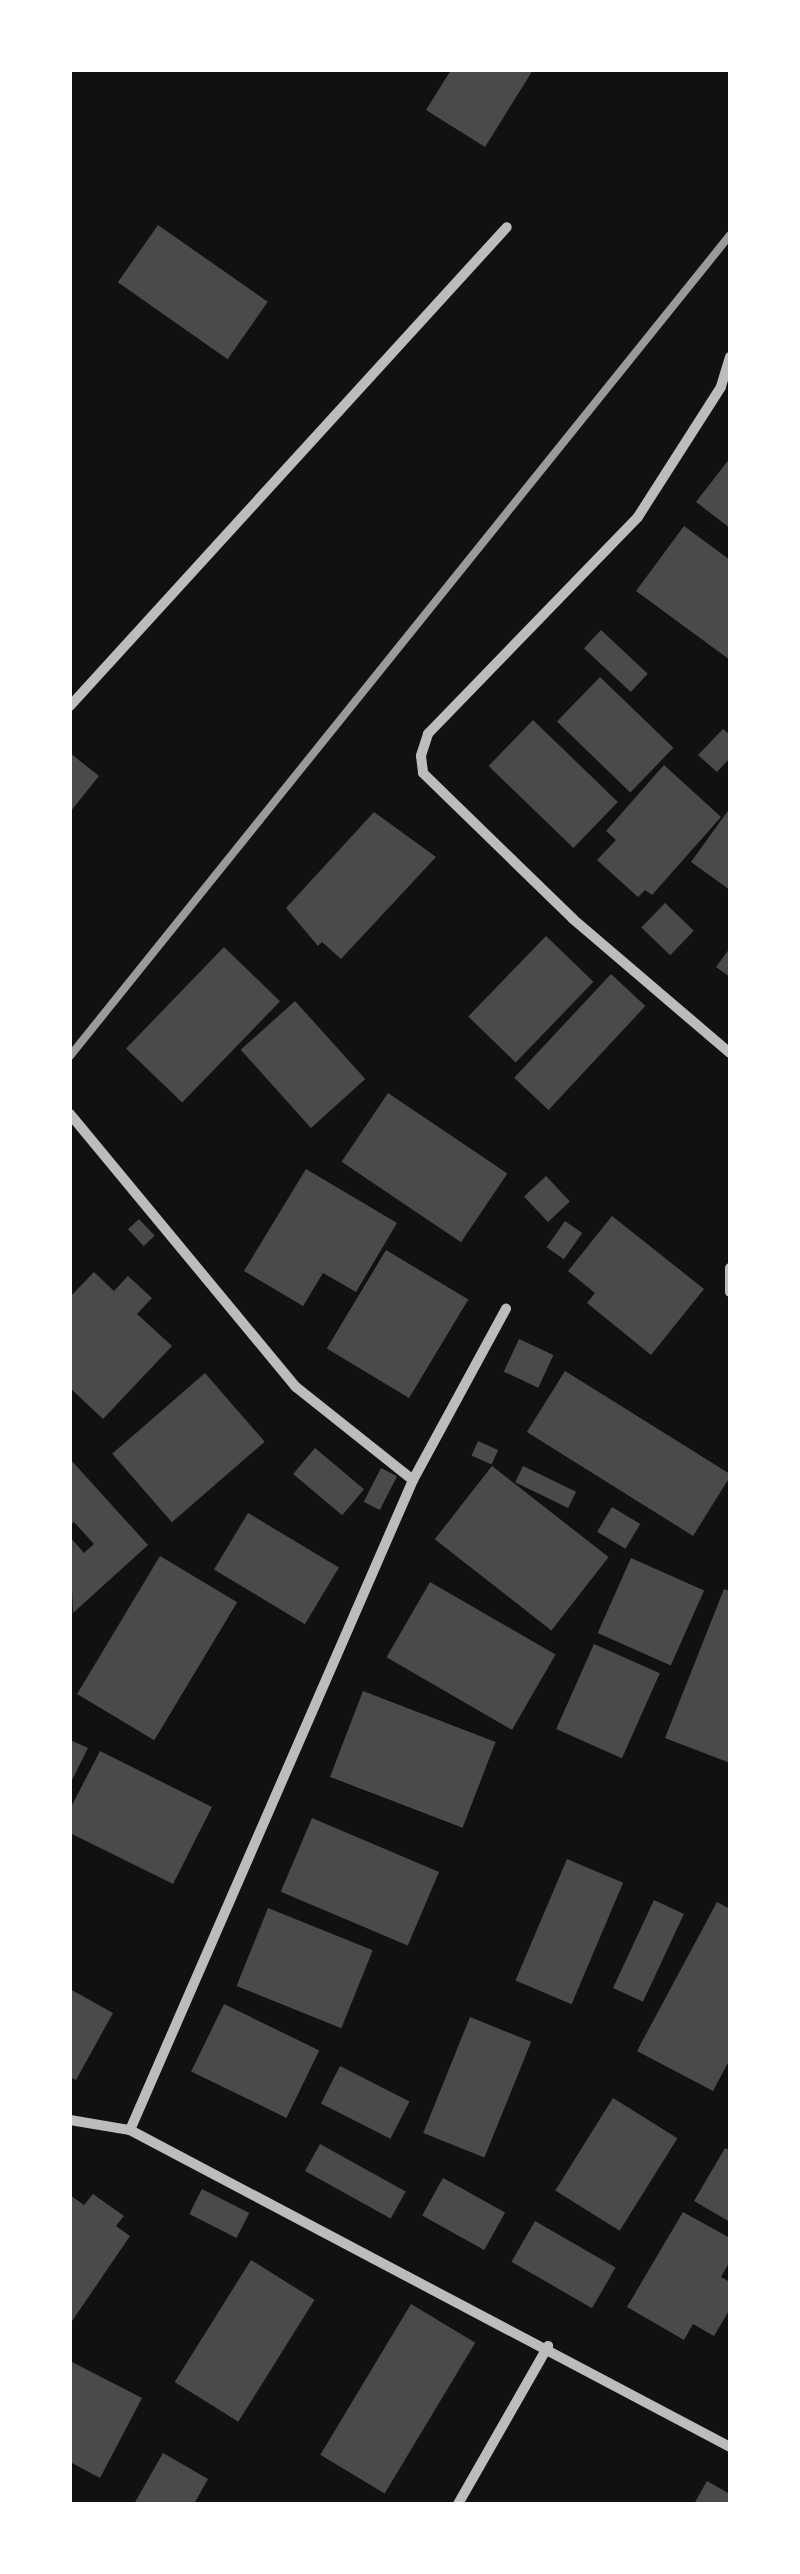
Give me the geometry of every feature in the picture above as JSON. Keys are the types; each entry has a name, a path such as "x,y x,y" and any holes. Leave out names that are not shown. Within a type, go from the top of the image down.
{"street":[{"path":"70,706 506,227"},
{"path":"730,357 722,387 638,517 428,734 421,756 423,774 573,919 730,1053"},
{"path":"70,1114 296,1387 413,1480"},
{"path":"730,1268 730,1292"},
{"path":"130,2130 413,1480 506,1309"},
{"path":"70,2120 130,2130 548,2346 730,2446"},
{"path":"458,2504 548,2346"}],"building":[{"path":"451,70 533,70 485,147 426,110"},
{"path":"158,225 268,302 228,359 118,282"},
{"path":"730,458 730,528 696,502"},
{"path":"684,526 730,560 730,660 636,591"},
{"path":"601,630 648,674 631,692 584,648"},
{"path":"600,677 673,748 630,792 557,722"},
{"path":"533,720 618,802 573,848 489,766"},
{"path":"723,729 730,735 730,758 717,772 698,755"},
{"path":"70,753 99,776 70,812"},
{"path":"664,765 721,817 652,895 645,890 638,897 597,860 616,840 606,831"},
{"path":"730,808 730,890 691,862"},
{"path":"374,812 436,857 341,959 322,942 318,946 286,908"},
{"path":"665,903 694,931 670,955 641,927"},
{"path":"546,936 593,982 516,1062 468,1017"},
{"path":"224,947 280,1001 182,1103 126,1048"},
{"path":"730,948 730,977 716,967"},
{"path":"611,974 645,1006 549,1110 514,1078"},
{"path":"295,1001 365,1079 311,1128 241,1050"},
{"path":"388,1093 507,1174 461,1242 342,1162"},
{"path":"306,1169 397,1223 356,1292 323,1273 303,1306 244,1271"},
{"path":"546,1176 570,1202 548,1222 524,1196"},
{"path":"612,1216 704,1289 651,1355 587,1303 595,1293 568,1271"},
{"path":"139,1219 155,1236 144,1246 128,1229"},
{"path":"565,1221 582,1233 564,1259 547,1247"},
{"path":"386,1250 468,1299 409,1398 327,1349"},
{"path":"94,1272 114,1291 128,1276 152,1298 137,1314 172,1346 103,1419 70,1388 70,1297"},
{"path":"519,1339 553,1355 538,1388 504,1372"},
{"path":"565,1371 730,1474 693,1536 527,1432"},
{"path":"205,1373 265,1442 172,1522 112,1454"},
{"path":"478,1441 498,1450 492,1465 471,1456"},
{"path":"315,1448 364,1489 342,1515 293,1474"},
{"path":"70,1459 148,1545 73,1613 70,1537 84,1553 94,1544 74,1522 70,1525"},
{"path":"492,1466 609,1557 551,1630 435,1539"},
{"path":"523,1466 576,1492 568,1508 515,1482"},
{"path":"381,1468 397,1476 380,1510 364,1502"},
{"path":"612,1507 640,1524 625,1549 597,1532"},
{"path":"248,1513 339,1568 305,1624 214,1570"},
{"path":"160,1556 237,1602 154,1740 77,1694"},
{"path":"631,1558 704,1591 671,1665 598,1633"},
{"path":"430,1582 556,1654 512,1730 386,1657"},
{"path":"724,1589 730,1591 730,1763 665,1738"},
{"path":"594,1644 660,1673 622,1758 556,1729"},
{"path":"363,1691 496,1742 463,1828 330,1777"},
{"path":"70,1740 88,1748 70,1784"},
{"path":"100,1751 212,1807 173,1884 70,1833 70,1809"},
{"path":"312,1818 439,1872 408,1946 281,1892"},
{"path":"567,1859 623,1883 572,2004 515,1981"},
{"path":"654,1900 684,1914 643,2002 613,1988"},
{"path":"717,1902 730,1909 730,2059 713,2091 637,2051"},
{"path":"268,1908 373,1950 341,2028 237,1986"},
{"path":"70,1989 113,2013 76,2080 70,2077"},
{"path":"224,2004 319,2050 286,2118 191,2071"},
{"path":"470,2017 531,2042 484,2158 423,2133"},
{"path":"340,2066 409,2101 390,2139 321,2103"},
{"path":"613,2098 677,2138 620,2231 555,2190"},
{"path":"320,2144 406,2192 391,2219 305,2171"},
{"path":"725,2148 730,2150 730,2222 694,2201"},
{"path":"443,2178 505,2212 484,2250 422,2216"},
{"path":"202,2189 249,2213 237,2238 189,2214"},
{"path":"93,2194 124,2216 116,2226 130,2236 70,2324 70,2195 84,2205"},
{"path":"683,2212 730,2238 730,2261 721,2277 730,2282 730,2309 714,2336 693,2324 684,2340 627,2307"},
{"path":"535,2221 616,2268 592,2308 512,2262"},
{"path":"251,2260 315,2300 238,2422 175,2382"},
{"path":"411,2304 475,2343 385,2493 320,2455"},
{"path":"70,2361 142,2398 100,2478 70,2462"},
{"path":"163,2453 208,2479 194,2504 134,2504"},
{"path":"707,2481 730,2494 730,2504 694,2504"}],"railway":[{"path":"70,1056 730,235"}]}
